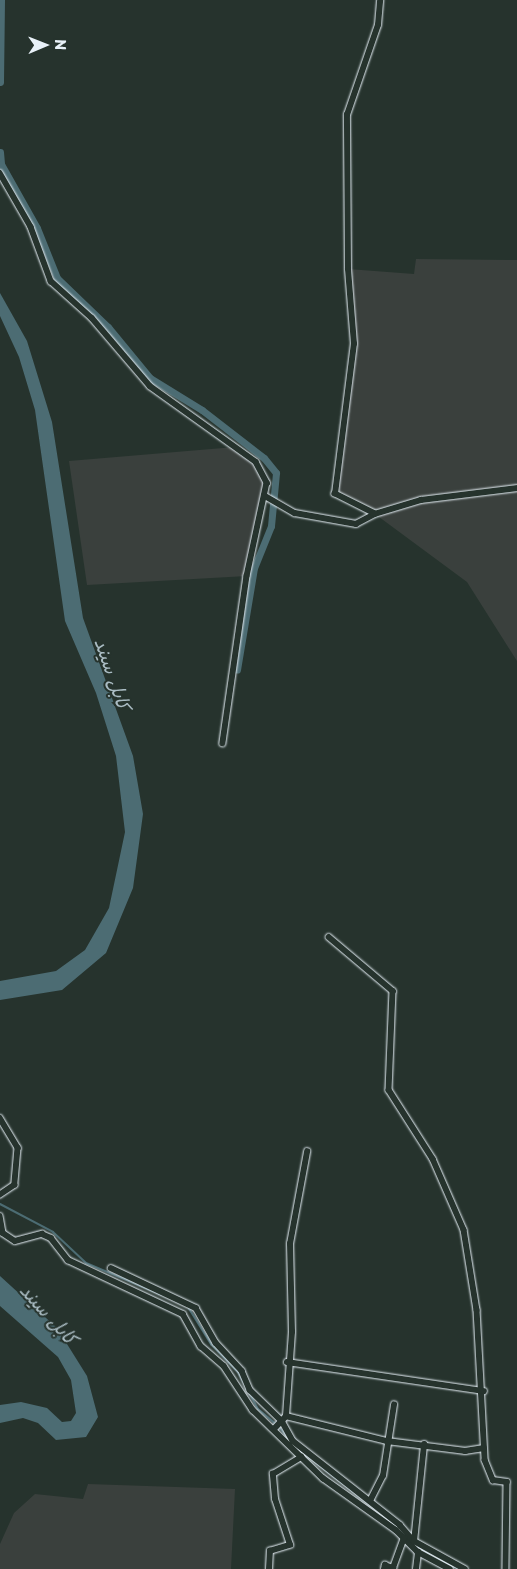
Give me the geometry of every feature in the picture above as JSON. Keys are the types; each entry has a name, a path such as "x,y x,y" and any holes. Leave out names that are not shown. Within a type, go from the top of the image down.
{"street":[{"path":"375,514 335,494 354,344 348,269 347,115 378,25 380,0"},
{"path":"0,173 31,227 51,281 92,318 150,386 256,462 267,483 266,496 247,576 223,743"},
{"path":"266,496 277,503 314,518 356,524 369,520 375,514 421,500 517,488"},
{"path":"328,937 393,991 389,1090 433,1158 464,1230 474,1273 484,1391 484,1448 489,1476 507,1482 506,1569"},
{"path":"0,1118 18,1148 15,1185 0,1195"},
{"path":"307,1152 290,1244 292,1332 287,1362 284,1418 293,1441 370,1501 421,1554 437,1565 450,1569"},
{"path":"0,1216 3,1233 15,1241 42,1234 52,1238 68,1260 183,1314 201,1346 224,1366 253,1410 275,1428 300,1457 404,1538 465,1569"},
{"path":"111,1268 196,1308 216,1343 242,1371 250,1390 284,1418 331,1430 389,1441 424,1446 484,1448"},
{"path":"287,1362 484,1391"},
{"path":"370,1501 383,1476 394,1404"},
{"path":"275,1428 284,1418"},
{"path":"413,1544 424,1446"},
{"path":"269,1569 270,1551 290,1545 275,1499 273,1474 300,1457"},
{"path":"384,1569 385,1565 393,1568 404,1538"},
{"path":"416,1569 421,1554 426,1548"},
{"path":"437,1565 439,1555"}],"shaded area":[{"path":"416,259 517,260 517,661 467,582 375,514 335,494 354,344 348,269 414,274"},
{"path":"235,447 256,462 267,483 247,576 87,585 69,461"},
{"path":"88,1484 235,1489 231,1569 0,1569 0,1544 14,1513 35,1494 83,1499"}],"water":[{"path":"0,293 27,341 52,422 83,618 133,756 143,814 133,888 106,953 62,990 0,1000 0,981 56,971 85,950 109,908 125,832 116,756 96,693 65,621 35,410 19,357 0,316"},
{"path":"0,1276 57,1328 87,1376 98,1417 86,1437 56,1440 38,1423 23,1418 0,1423 0,1405 21,1402 47,1408 62,1422 71,1421 76,1413 71,1380 58,1357 0,1306"}],"waterway":[{"path":"0,82 1,0"},
{"path":"0,152 1,164 37,228 57,278 108,327 150,378 202,410 264,458 276,473 271,526 254,568 237,670"},
{"path":"0,1204 53,1232 86,1263 162,1295"},
{"path":"188,1307 211,1344 238,1372 258,1409 276,1424"},
{"path":"279,1427 286,1435"},
{"path":"301,1451 374,1508"},
{"path":"415,1544 429,1555"},
{"path":"438,1559 459,1569"}],"water label":[{"name":"کابل سيند","path":"113,674"},
{"name":"کابل سيند","path":"49,1314"}]}
